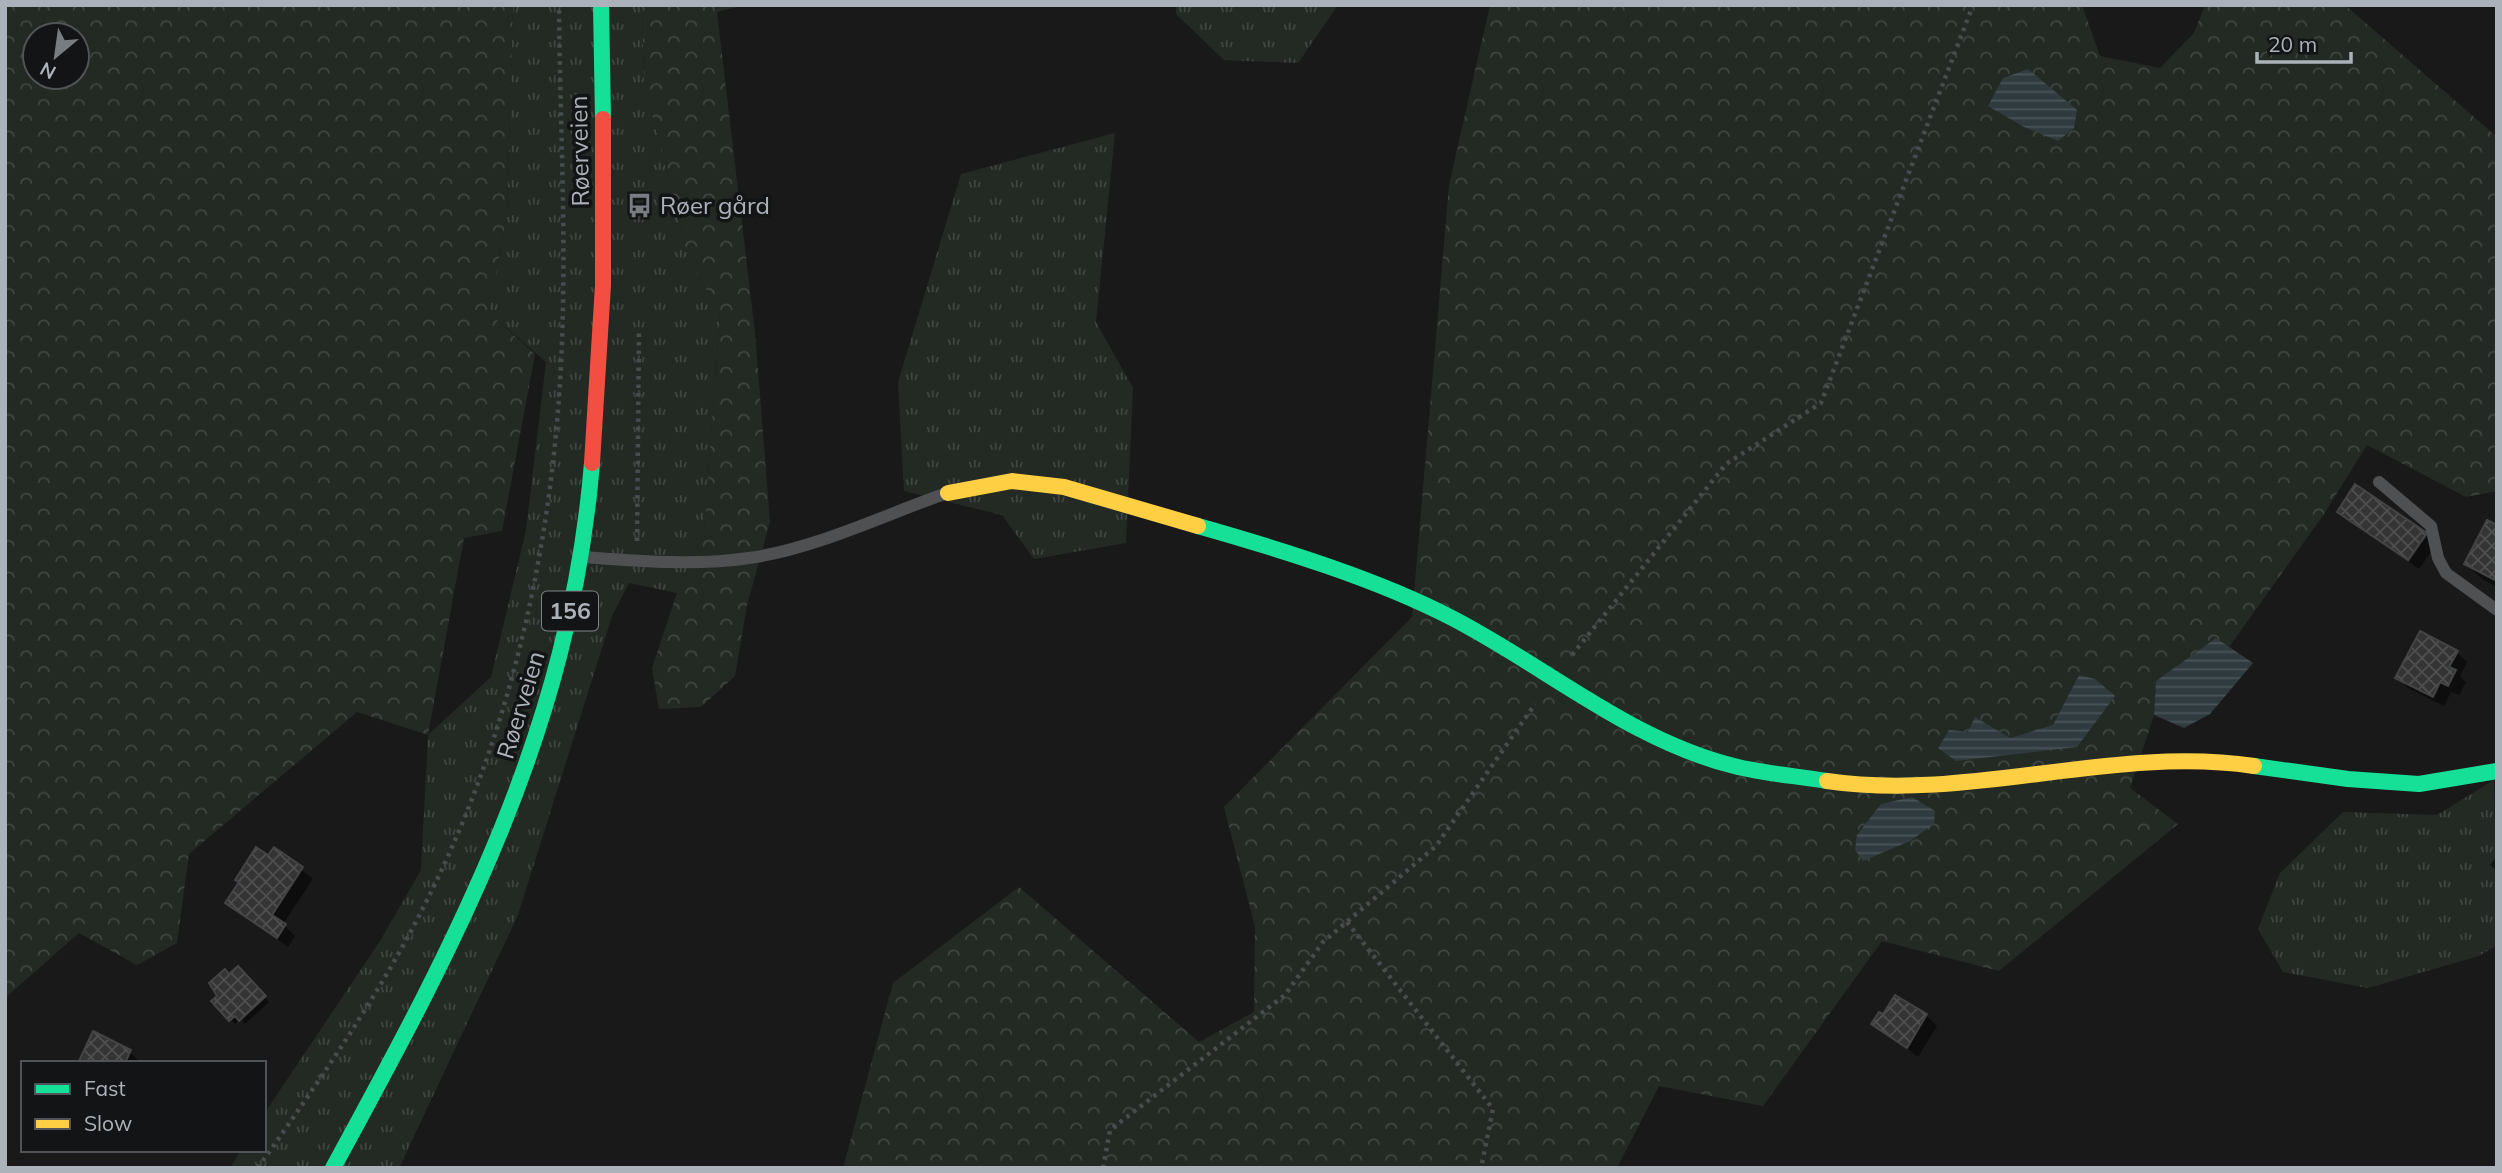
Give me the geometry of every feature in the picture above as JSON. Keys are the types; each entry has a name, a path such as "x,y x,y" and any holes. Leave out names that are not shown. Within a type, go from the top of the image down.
{"street":[{"name":"Røerveien","path":"334,1168 454,942 512,809 556,673 580,556 597,435 603,343 601,5"},
{"path":"948,493 1012,481 1064,487 1209,529 1400,593 1454,619 1615,715 1686,748 1737,767 1843,783 1915,788 2138,764 2236,763 2348,779 2418,784 2497,771"}],"lane":[{"path":"2379,482 2431,526 2438,558 2446,573 2497,610"},
{"path":"580,556 637,561 749,558 798,546 948,493"}],"path":[{"path":"258,1168 350,1036 433,890 478,782 514,667 528,610 550,486 561,365 559,5"},
{"path":"1103,1168 1110,1130 1285,995 1323,942 1436,846 1553,678 1726,464 1821,403 1973,5"},
{"path":"637,561 639,318"},
{"path":"1347,922 1493,1109 1481,1168"}],"green space":[{"path":"5,5 513,5 507,213 489,313 535,354 502,531 464,538 428,735 357,712 189,854 177,943 137,965 79,933 5,998"},
{"path":"513,5 642,5 644,82 688,257 720,313 704,531 677,593 629,583 612,616 518,915 399,1168 230,1168 240,1152 266,1152 266,1111 380,941 421,870 428,735 491,677 526,530 546,362 489,313 507,213"},
{"path":"642,5 745,5 717,12 755,333 770,522 747,605 735,676 701,707 659,709 652,668 677,593 704,531 720,313 688,257 644,82"},
{"path":"1176,5 1338,5 1298,63 1224,60 1176,14"},
{"path":"1490,5 2082,5 2100,56 2160,68 2194,33 2205,5 2345,5 2497,137 2497,491 2466,497 2367,445 2324,514 2229,647 2216,638 2156,681 2154,715 2130,788 2178,824 1999,971 1882,941 1763,1106 1659,1086 1617,1168 843,1168 893,983 1019,887 1199,1042 1254,1012 1255,927 1224,807 1412,617 1449,185","holes":["2079,675 2077,747 2010,738 2053,725"]},
{"path":"1115,133 1096,322 1133,388 1126,543 1034,559 1002,515 904,491 898,382 961,174"},
{"path":"2494,780 2497,945 2479,956 2368,988 2283,972 2258,929 2280,873 2343,812 2437,815"}],"shaded area":[{"path":"2028,69 2077,110 2074,128 2058,141 2024,127 1988,106 2003,78"},
{"path":"2216,638 2253,663 2210,714 2184,728 2154,715 2156,681"},
{"path":"2079,675 2095,679 2115,696 2077,747 1956,761 1938,748 1949,730 1968,732 1975,717 2010,738 2053,725"},
{"path":"1912,797 1935,811 1934,824 1910,841 1863,861 1855,850 1857,835 1881,804"}],"building":[{"path":"2355,484 2427,533 2408,560 2337,512"},
{"path":"2487,520 2497,525 2497,581 2464,564"},
{"path":"2420,631 2458,651 2449,667 2456,670 2448,686 2440,682 2433,697 2395,678"},
{"path":"256,847 268,855 274,847 303,867 272,915 286,924 277,938 225,903 239,882 235,880"},
{"path":"238,966 266,996 239,1021 235,1016 229,1021 211,1001 217,996 209,983 225,969 229,974"},
{"path":"1895,995 1927,1014 1907,1048 1871,1024 1879,1012 1883,1014"},
{"path":"93,1031 131,1050 126,1061 79,1061"}],"traffic: fast":[{"path":"601,5 603,119"},
{"path":"333,1168 423,999 464,915 501,830 533,743 560,654 580,561 592,463"},
{"path":"1198,526 1327,566 1423,604 1487,637 1591,702 1662,740 1738,767 1827,781"},
{"path":"2254,766 2348,779 2419,784 2497,771"}],"traffic: slow":[{"path":"948,493 1012,481 1064,487 1198,526"},
{"path":"1827,781 1881,786 1934,785 2148,762 2201,761 2254,766"}],"traffic: jam":[{"path":"592,463 603,285 603,119"}],"place":[{"name":"Røer gård","path":"640,206"}]}
